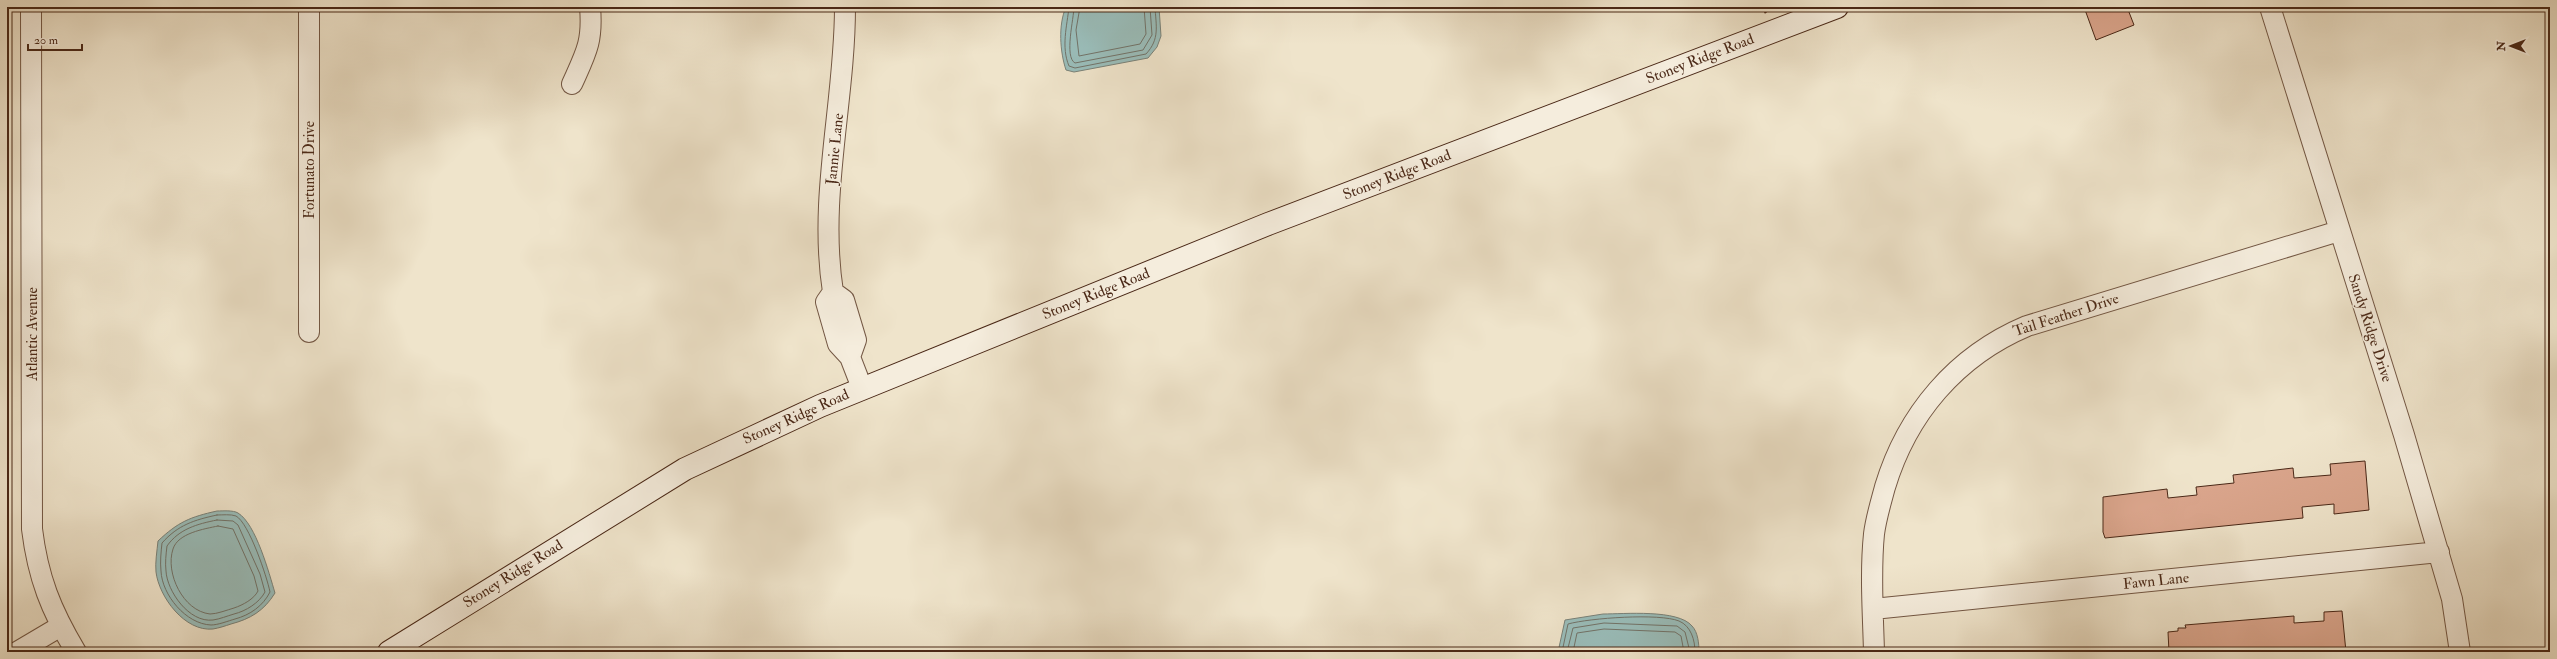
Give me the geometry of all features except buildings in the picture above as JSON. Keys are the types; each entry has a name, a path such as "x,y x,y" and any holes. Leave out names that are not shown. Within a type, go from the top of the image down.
{"street":[{"name":"Atlantic Avenue","path":"31,7 32,530 40,579 61,626 76,652"},
{"name":"Fortunato Drive","path":"309,7 309,332"},
{"path":"572,84 588,51 592,34 590,7"},
{"name":"Jannie Lane","path":"845,7 842,71 828,218 829,262 833,292 844,300 856,340 850,357 862,388"},
{"name":"Stoney Ridge Road","path":"388,652 685,469 862,388 1276,222 1837,7"},
{"name":"Sandy Ridge Drive","path":"2270,7 2404,435 2452,599 2460,652"},
{"name":"Tail Feather Drive","path":"1874,652 1874,534 1890,472 1914,420 1960,367 1988,346 2027,326 2339,231"},
{"name":"Fawn Lane","path":"1873,609 2438,552"},
{"path":"17,652 61,626"}],"water":[{"path":"1066,7 1159,7 1161,36 1157,47 1148,58 1074,72 1066,70 1061,47 1061,30 1063,14"},
{"path":"217,511 236,512 245,519 251,527 261,550 275,593 266,605 250,617 213,629 193,625 183,619 175,611 162,592 158,582 156,561 158,541 172,529 192,518"},
{"path":"1637,613 1675,617 1685,621 1696,631 1699,652 1558,652 1565,620 1603,614"}]}
